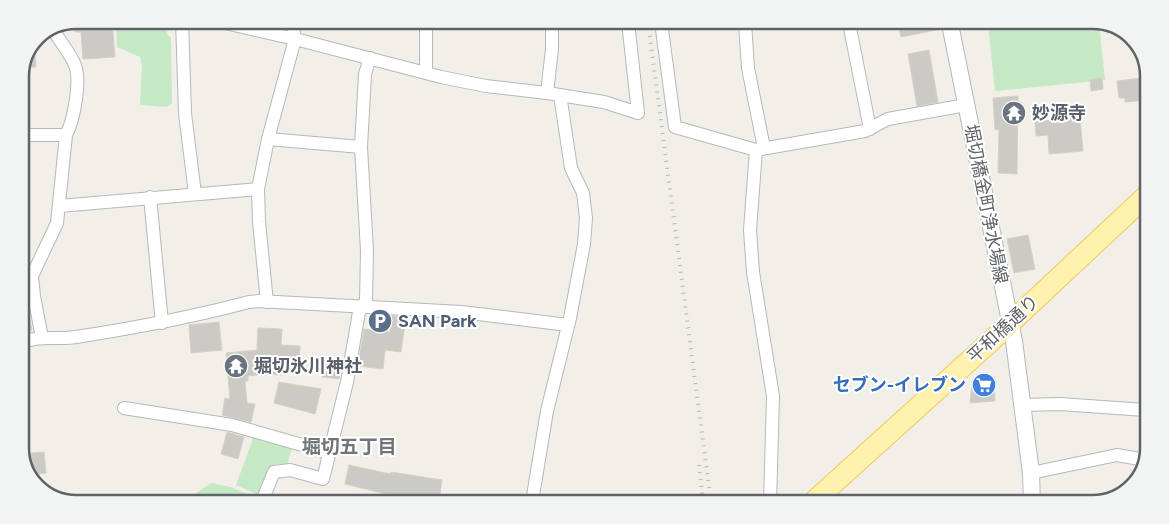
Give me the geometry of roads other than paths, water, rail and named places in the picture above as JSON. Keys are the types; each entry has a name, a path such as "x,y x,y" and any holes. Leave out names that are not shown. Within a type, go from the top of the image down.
{"main road":[{"name":"平和橋通り","path":"821,495 1010,324 1140,202"}],"street":[{"path":"182,29 185,113 195,194"},
{"path":"254,29 426,73 486,86 604,102 638,113 629,29"},
{"path":"267,302 258,222 258,189 268,139 295,38 293,29"},
{"path":"426,29 426,73"},
{"path":"533,495 548,411 584,244 586,218 583,193 572,168 554,94 552,29"},
{"path":"662,29 675,127 760,149 865,131 888,119 966,105"},
{"path":"745,29 748,68 760,149 750,230 753,272 773,396 770,495"},
{"path":"850,29 870,129"},
{"name":"堀切橋金町浄水場線","path":"951,29 1010,324 1031,473 1032,495"},
{"path":"42,338 32,276 57,223 66,135 71,126 78,76 75,63 55,33"},
{"path":"264,495 274,472 290,470 322,479 330,453 359,312 366,301 367,251 361,147 365,74 370,58"},
{"path":"29,135 66,135"},
{"path":"268,139 361,147"},
{"path":"59,206 258,189"},
{"path":"150,197 162,323"},
{"path":"29,342 42,338 68,339 162,323 249,302 462,312 568,325"},
{"path":"1022,405 1060,404 1140,410"},
{"path":"124,408 232,425 330,453"},
{"path":"1031,473 1117,455 1139,459"}],"railway":[{"path":"649,29 710,495"},
{"path":"699,465 702,495"}],"place":[{"name":"妙源寺","path":"1014,113"},
{"name":"SAN Park","path":"380,321"},
{"name":"堀切氷川神社","path":"236,366"},
{"name":"セブン-イレブン","path":"984,385"}],"district":[{"name":"堀切五丁目","path":"349,446"}]}
